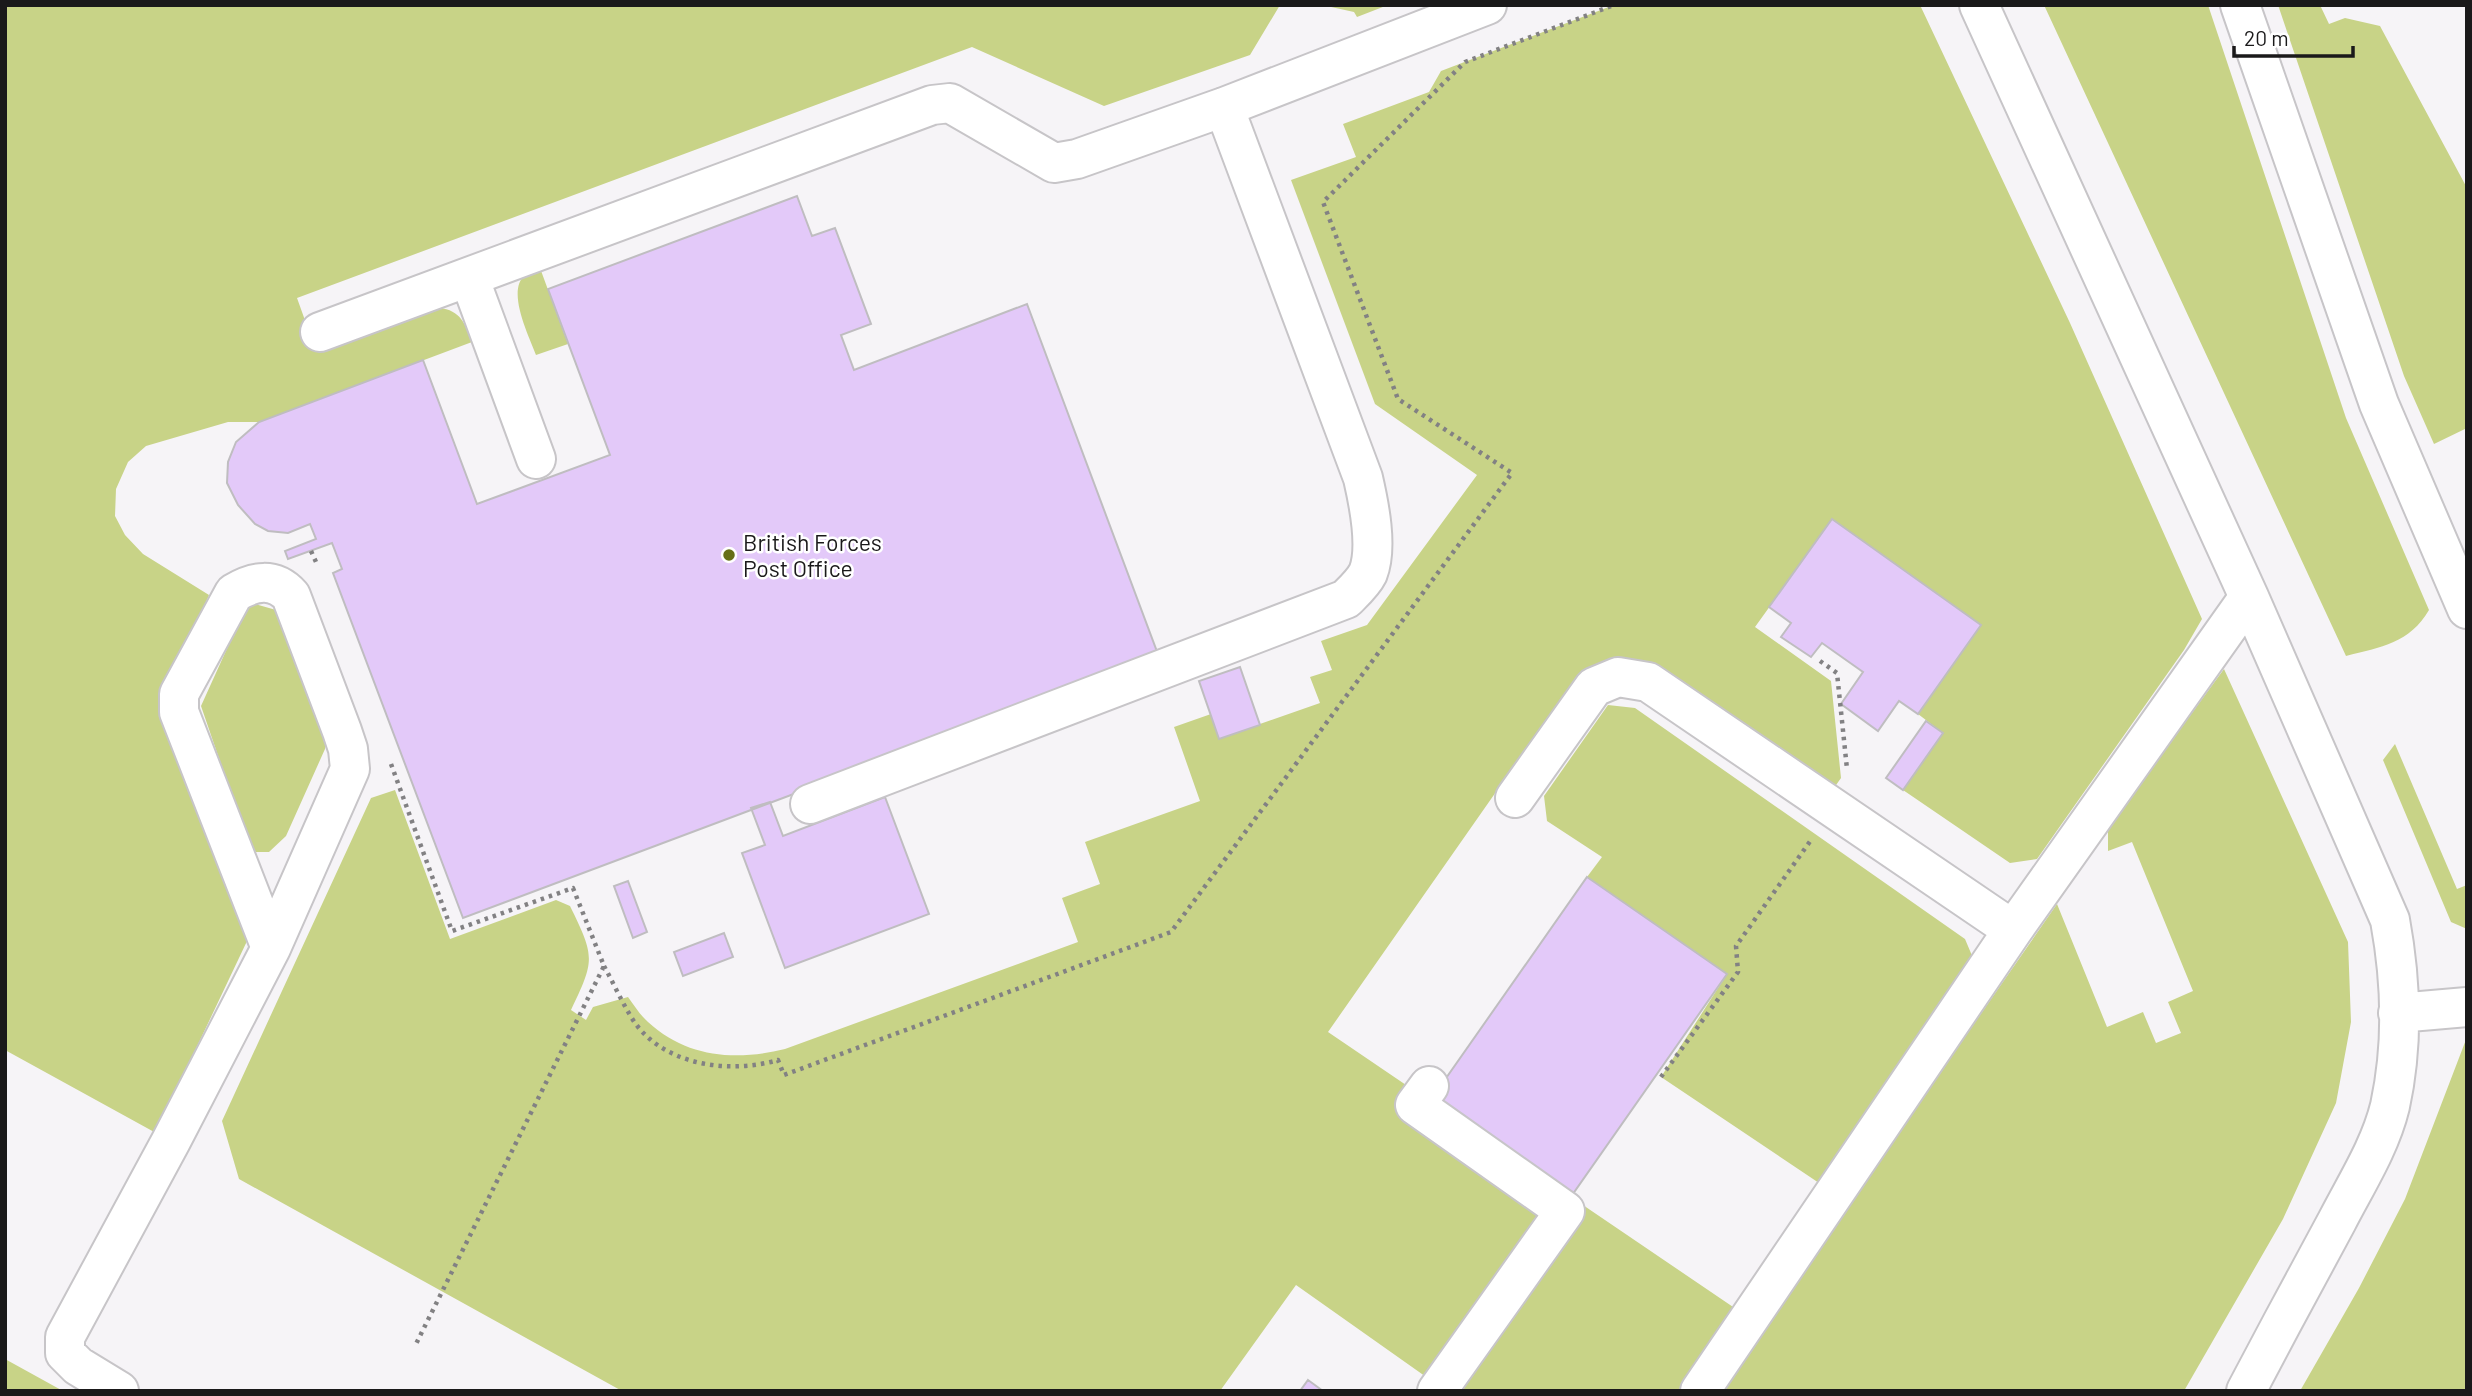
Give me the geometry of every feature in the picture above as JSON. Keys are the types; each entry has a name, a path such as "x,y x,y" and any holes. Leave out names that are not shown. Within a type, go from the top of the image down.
{"street":[{"path":"320,332 932,105 950,103 1054,163 1077,159 1224,107 1487,5"},
{"path":"1979,5 2249,597 2390,920 2396,953 2398,1013 2398,1055 2390,1107 2375,1150 2246,1391"},
{"path":"2240,5 2379,404 2467,609"},
{"path":"810,804 1346,599 1368,572 1372,542 1371,512 1363,478 1224,107"},
{"path":"469,277 536,459"},
{"path":"120,1391 78,1366 65,1353 65,1337 271,948 350,768 348,749 301,618 291,596 283,587 266,583 248,585 234,593 179,694 178,703 271,948"},
{"path":"1700,1391 2013,930 2088,849 2249,597"},
{"path":"1515,798 1594,687 1618,677 1648,682 2013,930"},
{"path":"2398,1013 2467,1007"},
{"path":"1429,1086 1415,1105 1565,1211 1437,1391"}],"path":[{"path":"311,551 316,564"},
{"path":"1661,1077 1738,972 1736,946 1848,786 1837,673 1820,661"},
{"path":"388,756 452,931 573,888 604,966 415,1346"}],"green space":[{"path":"5,5 1280,5 1250,55 1104,106 972,47 297,298 316,351 439,308 457,315 472,342 259,422 228,422 146,446 128,462 116,489 115,516 125,535 143,554 209,595 160,715 248,939 156,1133 5,1050"},
{"path":"1322,5 1388,5 1357,17 1354,12"},
{"path":"1614,5 1920,5 2070,323 2202,619 2184,650 2037,859 2010,863 1903,790 1943,733 1918,714 1832,520 1755,627 1831,681 1841,778 1829,795 1599,669 1575,679 1328,1032 1739,1311 1684,1391 1446,1391 1296,1285 1220,1391 622,1391 239,1179 222,1121 371,798 395,790 450,939 556,900 570,906 584,937 589,958 588,969 571,1010 586,1020 593,1007 628,997 645,1019 663,1034 696,1050 713,1054 748,1055 785,1049 1078,942 1062,898 1100,884 1085,842 1200,801 1174,727 1211,714 1220,738 1320,703 1310,677 1332,670 1321,641 1367,625 1477,475 1375,404 1291,180 1356,157 1343,124 1429,92 1441,71"},
{"path":"2044,5 2208,5 2346,418 2429,610 2404,637 2346,656"},
{"path":"2278,5 2320,5 2329,24 2345,18 2380,26 2467,188 2467,428 2434,444 2404,376"},
{"path":"540,268 568,344 536,355 524,326 518,292 525,275"},
{"path":"255,604 276,610 326,741 325,749 286,836 269,852 256,852 247,840 201,706 244,611"},
{"path":"2224,669 2348,942 2351,1022 2336,1103 2283,1219 2184,1391 1719,1391 2057,904 2107,1027 2143,1012 2156,1043 2181,1033 2168,1002 2193,991 2132,842 2108,851 2108,828"},
{"path":"1608,705 1635,708 1965,939 1973,958 1822,1185 1661,1077 1727,974 1587,877 1602,857 1547,821 1544,796"},
{"path":"2395,744 2457,889 2467,885 2467,929 2451,922 2383,760"},
{"path":"2467,1037 2467,1391 2300,1391 2359,1288 2405,1199"},
{"path":"5,1359 63,1391 5,1391"}],"building":[{"name":"British Forces Post Office","path":"797,196 812,236 835,228 871,324 841,335 854,370 1027,304 1159,657 463,918 333,573 342,569 332,543 288,559 285,551 316,539 310,524 288,533 268,531 255,524 238,505 227,483 228,462 236,442 259,422 423,360 477,504 610,455 548,289"},
{"path":"1832,519 1981,625 1918,714 1899,701 1878,731 1841,704 1863,672 1822,643 1811,657 1781,637 1791,623 1769,607"},
{"path":"1240,667 1260,725 1219,739 1199,681"},
{"path":"1926,721 1943,733 1903,790 1886,778"},
{"path":"885,797 929,914 785,968 742,853 765,845 751,808 770,802 783,836"},
{"path":"1587,877 1727,974 1570,1198 1430,1101"},
{"path":"628,881 647,932 633,938 614,886"},
{"path":"724,933 733,957 683,976 674,952"},
{"path":"1308,1380 1323,1391 1300,1391"}],"place":[{"name":"British Forces Post Office","path":"729,555"}]}
